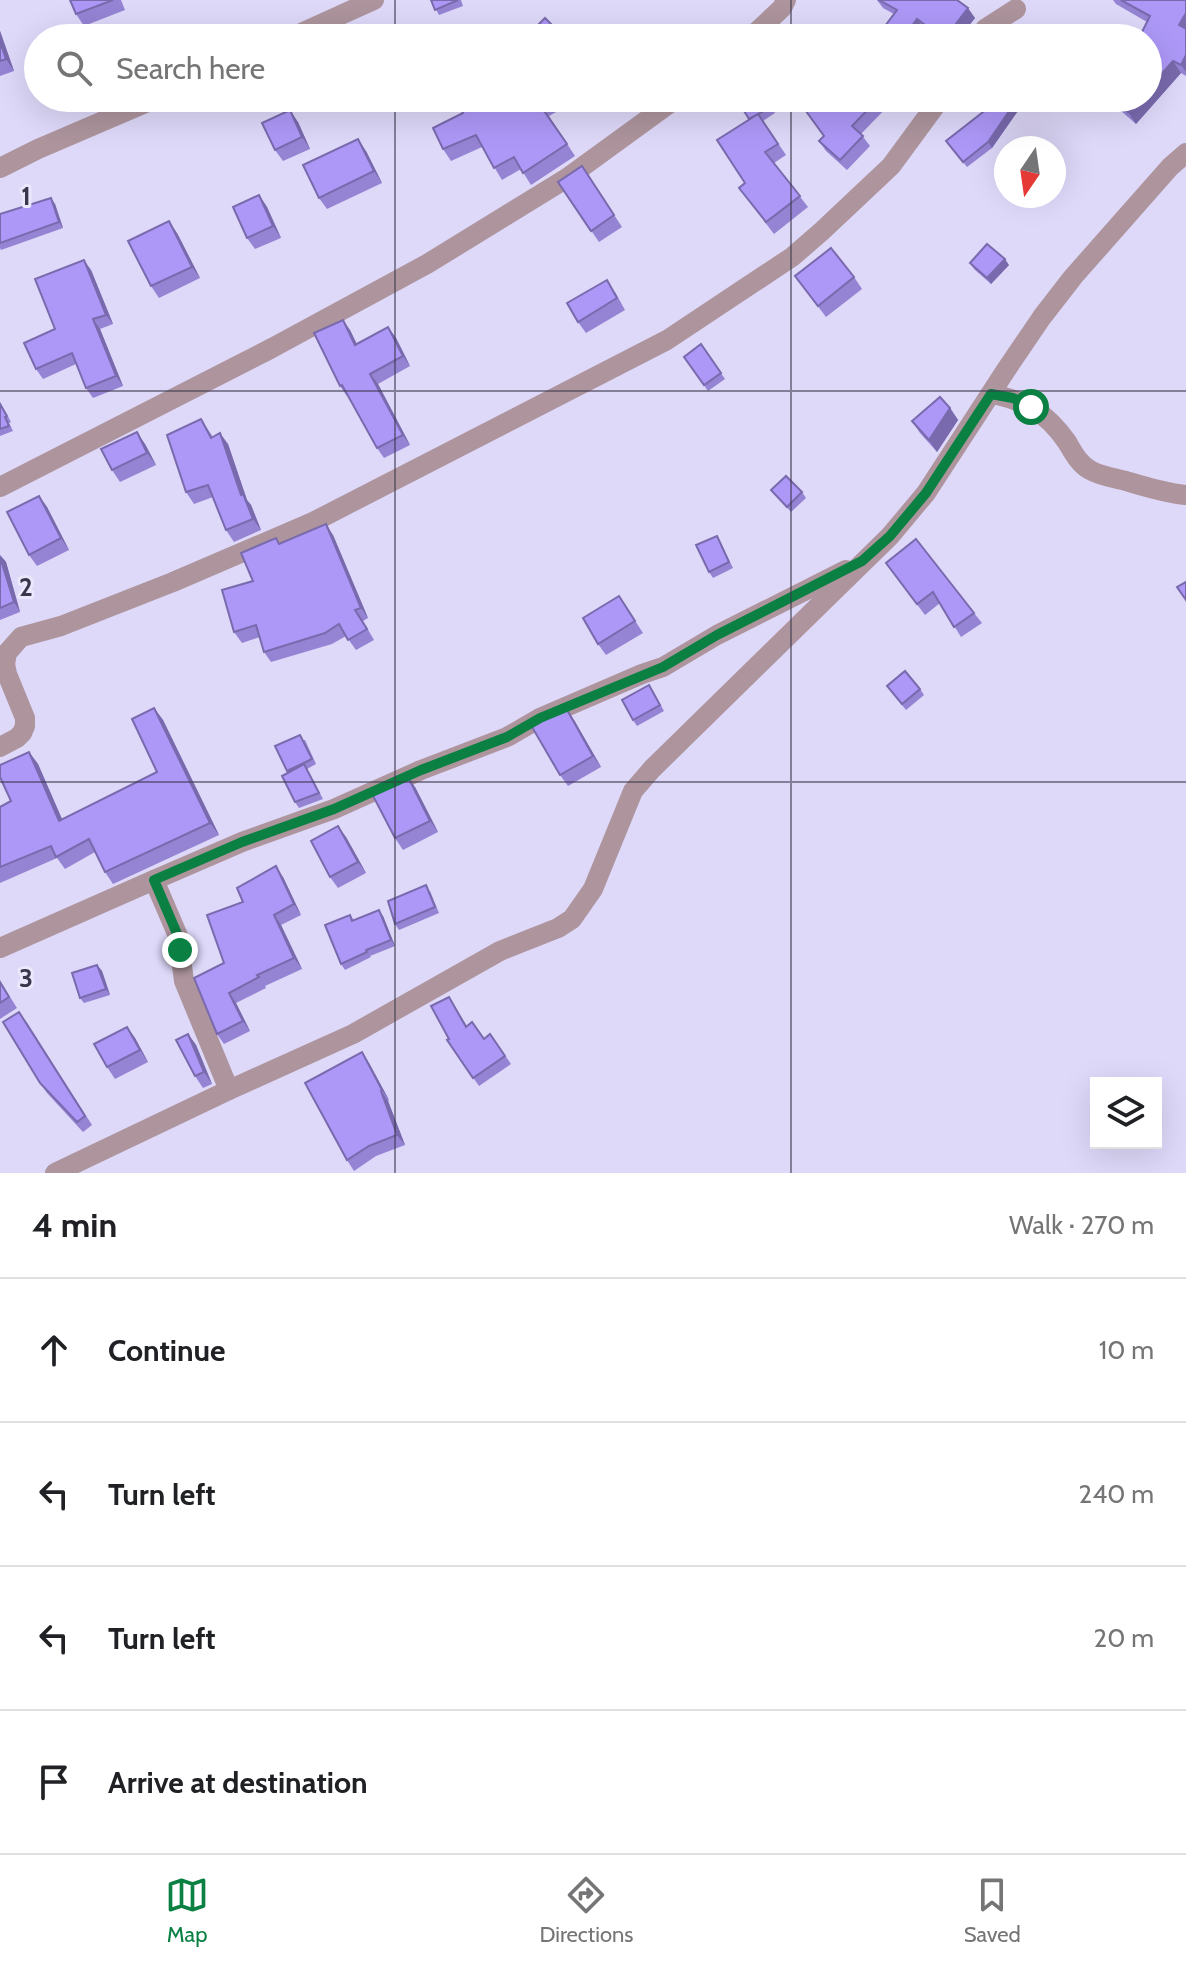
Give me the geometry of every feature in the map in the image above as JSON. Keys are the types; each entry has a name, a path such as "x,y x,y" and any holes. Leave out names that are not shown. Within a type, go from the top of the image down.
{"street":[{"path":"321,24 374,0"},
{"path":"765,24 786,0"},
{"path":"997,0 1021,4"},
{"path":"992,24 1021,4"},
{"path":"0,168 124,112"},
{"path":"0,487 272,348 427,264 567,178 658,112"},
{"path":"0,747 17,738 25,726 25,718 5,664 7,653 21,637 61,626 173,582 313,522 667,340 792,257 891,166 931,112"},
{"path":"55,1173 353,1034 500,951 558,928 572,919 593,889 633,791 890,536 926,493 1035,328 1073,277 1186,153"},
{"path":"991,394 1013,398 1047,418 1090,470 1186,495"},
{"path":"0,948 242,842 334,809 421,770 507,737 540,718 663,667 717,635 862,561"},
{"path":"154,880 178,936 184,981 229,1090"}],"building":[{"path":"70,0 113,0 76,14"},
{"path":"431,0 458,0 435,10"},
{"path":"879,0 957,0 968,8 956,24 924,24 917,19 913,24 886,24 897,10"},
{"path":"1121,0 1186,0 1186,13 1179,25 1186,29 1186,55 1181,65 1173,61 1162,73 1162,24 1146,24 1150,16"},
{"path":"0,42 6,59 0,61"},
{"path":"291,112 302,137 275,150 262,123"},
{"path":"545,112 567,144 523,173 514,157 494,168 476,135 443,149 433,128 463,113"},
{"path":"745,112 762,112 749,119"},
{"path":"807,112 866,112 852,126 863,136 840,160 819,141 824,136"},
{"path":"983,112 1008,112 988,142 963,162 946,141"},
{"path":"758,114 778,144 765,152 800,196 766,222 739,188 745,183 717,140"},
{"path":"358,139 374,171 319,198 303,165"},
{"path":"582,166 614,215 591,231 558,182"},
{"path":"259,195 273,226 247,238 233,207"},
{"path":"51,198 59,222 0,243 0,214"},
{"path":"169,221 192,267 151,286 128,241"},
{"path":"987,244 1005,259 987,278 970,263"},
{"path":"831,248 854,277 818,306 795,276"},
{"path":"84,260 106,315 93,319 116,376 86,388 72,353 36,369 24,343 55,329 35,279"},
{"path":"607,280 617,298 578,322 567,303"},
{"path":"343,320 355,345 388,327 403,356 370,374 403,435 377,448 340,386 314,333"},
{"path":"701,344 721,373 704,385 684,357"},
{"path":"940,397 950,408 929,440 912,421"},
{"path":"0,404 9,426 0,429"},
{"path":"201,419 211,438 220,433 241,495 253,519 226,530 208,485 186,492 167,435"},
{"path":"137,432 147,453 112,470 101,449"},
{"path":"786,476 802,492 787,507 771,490"},
{"path":"39,496 61,538 29,555 7,512"},
{"path":"326,524 361,608 355,610 367,629 348,640 339,624 325,633 264,652 256,625 234,632 222,590 253,581 241,553 276,538 279,544"},
{"path":"717,536 729,562 709,572 696,545"},
{"path":"916,539 974,613 954,627 933,592 917,604 886,563"},
{"path":"0,557 14,602 0,608"},
{"path":"1186,582 1186,600 1177,587"},
{"path":"619,596 635,621 598,644 583,618"},
{"path":"905,671 920,689 902,704 887,686"},
{"path":"649,685 660,705 633,720 622,700"},
{"path":"154,708 210,823 105,872 89,839 56,857 51,846 0,867 0,807 11,801 0,777 0,765 29,752 59,821 157,772 132,719"},
{"path":"566,708 593,756 560,775 532,727"},
{"path":"300,735 312,759 287,771 275,746"},
{"path":"304,764 319,793 295,802 282,776"},
{"path":"407,775 430,821 395,838 371,792"},
{"path":"338,826 358,862 330,877 311,841"},
{"path":"276,866 294,904 274,915 294,958 257,975 259,977 229,993 243,1021 217,1034 194,978 224,963 207,915 243,902 237,888"},
{"path":"426,885 435,907 395,924 388,901"},
{"path":"379,910 391,940 341,964 325,925 350,915 352,921"},
{"path":"97,965 106,989 80,998 72,973"},
{"path":"0,982 9,997 0,1003"},
{"path":"449,997 466,1027 472,1022 484,1039 490,1034 505,1056 473,1078 447,1040 431,1006"},
{"path":"19,1012 85,1116 77,1122 40,1083 3,1022"},
{"path":"127,1027 140,1050 107,1067 94,1044"},
{"path":"188,1034 204,1072 195,1076 176,1040"},
{"path":"362,1052 382,1090 397,1135 369,1146 347,1160 305,1083"}],"route":[{"path":"180,950 178,936 154,880 507,737 540,718 663,667 717,635 862,561 890,536 926,493 991,394 1013,398 1031,407"}]}
